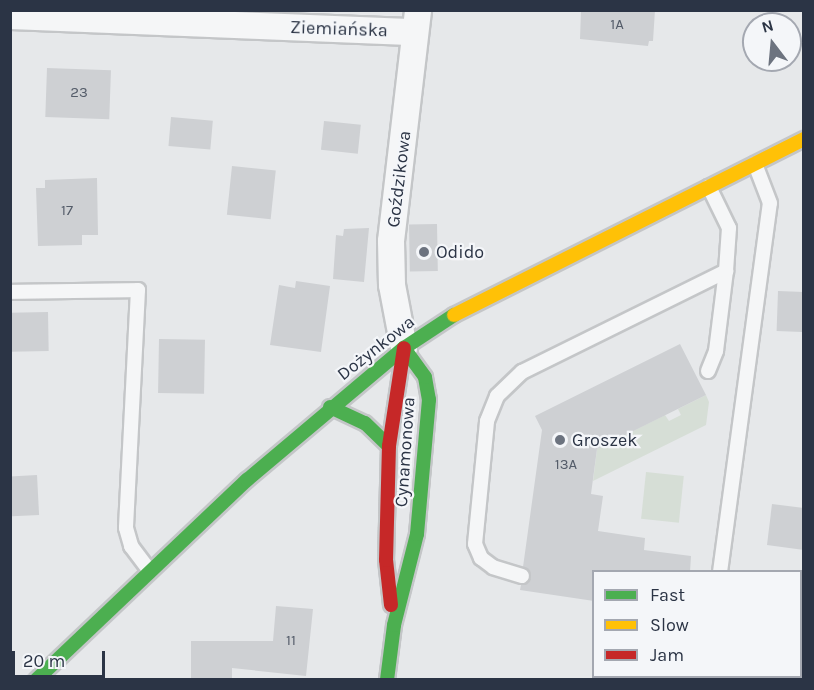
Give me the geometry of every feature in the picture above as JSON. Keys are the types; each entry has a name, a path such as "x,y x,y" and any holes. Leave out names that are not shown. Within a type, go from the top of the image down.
{"street":[{"name":"Ziemiańska","path":"10,16 153,15 416,21"},
{"name":"Goździkowa","path":"404,348 392,285 391,241 416,21"},
{"name":"Dożynkowa","path":"36,680 150,571 330,407 404,348 474,302 804,139"},
{"name":"Cynamonowa","path":"394,625 386,560 389,446 404,348"},
{"name":"Cynamonowa","path":"387,680 394,625 417,534 429,400 424,377 404,348"},
{"name":"Cynamonowa","path":"330,407 365,423 389,446"}],"lane":[{"path":"720,570 770,203 755,164"},
{"path":"708,371 716,351 729,228 709,187"},
{"path":"522,576 493,567 481,558 475,544 488,421 497,396 522,372 726,271"},
{"path":"10,292 138,290 126,528 131,546 150,571"}],"shaded area":[{"path":"706,395 709,402 706,425 593,481 597,449 665,415 669,421 681,415 678,409"},
{"path":"646,472 684,476 679,523 641,519"}],"building":[{"path":"581,10 655,10 653,41 649,41 648,46 580,39"},
{"path":"47,68 111,70 109,119 45,117"},
{"path":"171,117 213,121 210,150 168,146"},
{"path":"324,121 361,125 358,154 321,150"},
{"path":"232,166 276,171 271,219 227,215"},
{"path":"97,178 98,235 82,235 82,245 38,246 36,188 45,188 45,180"},
{"name":"Odido","path":"409,224 437,224 438,271 410,271"},
{"path":"369,228 364,282 333,279 336,235 343,236 344,229"},
{"path":"296,281 330,286 321,352 270,345 279,285 295,288"},
{"path":"778,291 804,292 803,332 777,331"},
{"path":"48,312 49,351 11,352 10,313"},
{"path":"159,339 205,340 204,394 158,393"},
{"path":"680,344 706,395 597,449 591,494 603,496 598,531 645,538 644,550 691,556 690,570 592,570 592,601 520,590 521,585 531,578 523,567 542,430 535,416"},
{"path":"37,475 39,515 12,516 10,476"},
{"path":"772,504 804,508 804,550 767,545"},
{"path":"276,606 313,609 306,676 232,668 232,680 191,680 191,641 273,641"}],"traffic: fast":[{"path":"36,680 247,480 404,348 454,315"},
{"path":"387,680 394,625 417,534 429,400 425,377 404,348"},
{"path":"330,407 365,423 389,446"}],"traffic: slow":[{"path":"454,315 804,139"}],"traffic: jam":[{"path":"391,605 386,560 389,446 404,348"}],"place":[{"name":"Odido","path":"424,252"},
{"name":"Groszek","path":"560,440"}]}
